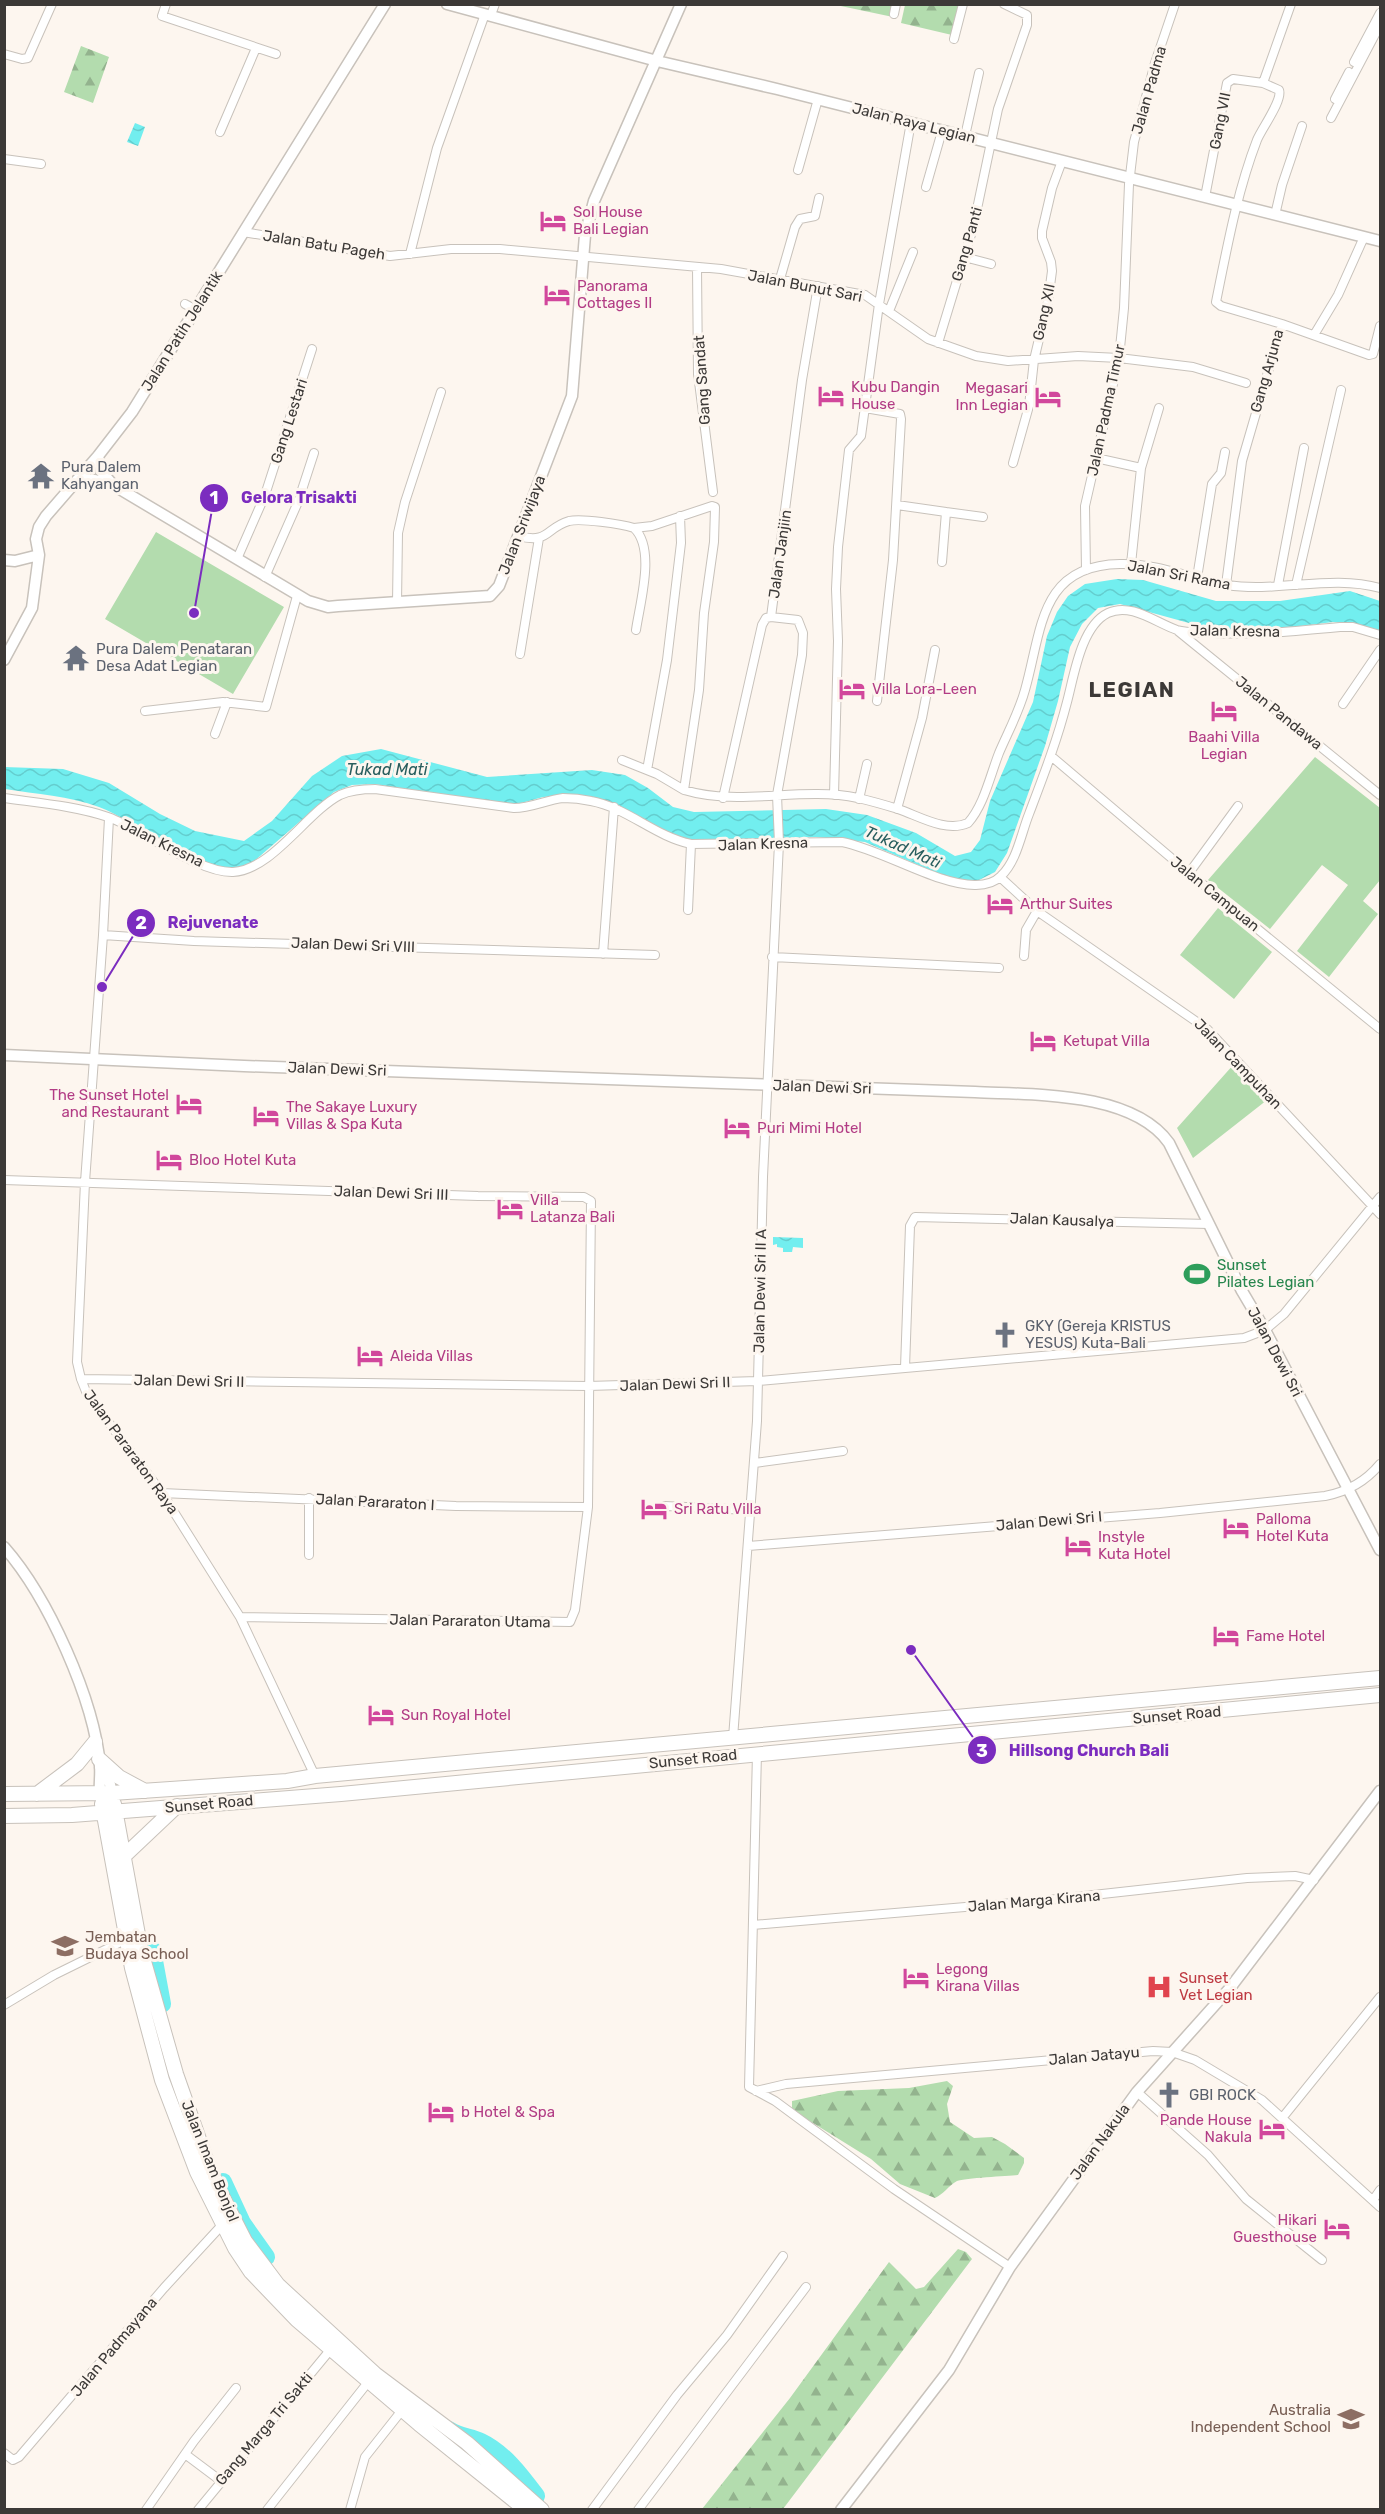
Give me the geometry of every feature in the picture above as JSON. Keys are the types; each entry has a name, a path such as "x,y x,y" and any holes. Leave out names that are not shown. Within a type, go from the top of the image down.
{"highway":[{"name":"Sunset Road","path":"4,1794 106,1793 287,1781 315,1776 1378,1675"},
{"name":"Sunset Road","path":"4,1816 109,1812 351,1793 1379,1696"},
{"path":"37,1794 77,1764 95,1742"},
{"path":"99,1763 145,1791"},
{"name":"Jalan Imam Bonjol","path":"106,1793 127,1939 139,1995 162,2080 197,2172 222,2225 251,2272 270,2293 331,2349 403,2409 467,2443 542,2510"},
{"path":"122,1858 177,1806"},
{"name":"Jalan Imam Bonjol","path":"109,1812 122,1858 146,1970 185,2102 217,2185 237,2226 259,2263 278,2284 375,2374 526,2510"}],"street":[{"path":"4,54 22,59 28,58 52,4"},
{"path":"166,4 162,16 276,54"},
{"name":"Jalan Patih Jelantik","path":"4,660 32,608 39,555 36,539 39,527 132,411 385,4"},
{"name":"Jalan Raya Legian","path":"447,4 657,61 911,122 1380,242"},
{"path":"410,254 437,148 488,15 495,4"},
{"name":"Jalan Sriwijaya","path":"76,480 95,480 113,485 297,596 328,607 490,596 499,586 572,396 585,236 594,201 681,4"},
{"path":"894,14 896,4"},
{"path":"954,39 963,4"},
{"name":"Gang Panti","path":"938,344 979,204 998,109 1028,21 1027,15 1004,4"},
{"name":"Jalan Padma","path":"1130,178 1134,142 1145,96 1175,4"},
{"path":"1238,205 1257,140 1280,97 1279,90 1263,83 1292,4"},
{"path":"1335,99 1380,13"},
{"path":"1331,118 1380,25"},
{"path":"220,132 256,48"},
{"path":"965,136 979,73"},
{"name":"Gang VII","path":"1205,197 1227,83 1233,79 1263,83"},
{"path":"798,170 818,99"},
{"path":"834,795 838,547 849,450 861,436 879,304 911,122"},
{"path":"1275,215 1282,185 1302,126"},
{"path":"926,188 942,131"},
{"path":"4,159 41,164"},
{"name":"Gang XII","path":"1013,462 1029,406 1034,360 1048,301 1052,271 1042,231 1052,188 1062,161"},
{"name":"Jalan Padma Timur","path":"1086,570 1085,506 1107,419 1119,358 1124,308 1130,178"},
{"path":"780,279 795,227 800,219 814,216 819,198"},
{"name":"Gang Arjuna","path":"1226,585 1242,461 1282,324 1216,304 1230,228 1238,205"},
{"name":"Jalan Batu Pageh","path":"243,232 390,256 471,248 584,257"},
{"path":"1314,335 1338,296 1364,237"},
{"path":"889,311 913,252"},
{"name":"Jalan Bunut Sari","path":"584,257 697,267 780,279 865,295 938,344 990,359 1034,360 1078,356 1119,358 1193,367 1246,383"},
{"path":"964,257 991,264"},
{"name":"Gang Sandat","path":"697,267 698,374 713,492"},
{"name":"Jalan Janjiin","path":"777,797 801,666 803,633 797,619 771,617 802,380 818,286"},
{"path":"185,304 196,310"},
{"path":"1282,324 1372,355 1380,327"},
{"name":"Gang Lestari","path":"237,559 265,495 312,349"},
{"path":"1296,585 1341,390"},
{"path":"397,603 398,533 405,502 441,392"},
{"path":"865,408 900,414 897,505 877,701"},
{"path":"1131,564 1141,468 1159,408"},
{"path":"1278,585 1304,448"},
{"path":"1197,578 1212,484 1221,473 1225,452"},
{"path":"266,577 298,502 314,453"},
{"name":"Jalan Sriwijaya","path":"98,456 101,471 113,485"},
{"path":"1096,458 1141,468"},
{"path":"897,505 983,518"},
{"path":"518,536 538,538 572,520 634,528 652,526 712,506 715,507 714,542 704,613 699,690 684,790"},
{"path":"942,562 946,512"},
{"path":"647,770 667,660 681,543 681,516"},
{"path":"634,528 640,535 646,551 636,630"},
{"path":"520,654 538,538"},
{"path":"4,560 15,561 39,555"},
{"name":"Jalan Sri Rama","path":"1086,570 1106,565 1131,564 1226,585 1355,583 1380,588"},
{"path":"622,760 647,770 684,790 723,798 834,795 897,809 953,827 968,823 973,817 1022,701 1046,607 1062,585 1086,570"},
{"path":"145,711 226,702 264,708 268,705 297,596"},
{"name":"Jalan Kresna","path":"4,798 78,809 109,818 197,862 233,872 254,865 296,834 324,805 340,795 357,790 402,791 514,808 524,808 563,798 590,801 614,807 673,840 691,844 835,842 862,846 955,883 988,884 1000,877 1014,856 1051,756 1077,662 1092,629 1108,613 1128,611 1160,621 1177,630 1238,634 1353,627 1380,635"},
{"path":"723,798 762,625 766,618 771,617"},
{"name":"Jalan Pandawa","path":"1177,630 1380,795"},
{"path":"897,809 922,718 935,650"},
{"path":"1343,704 1380,650"},
{"path":"215,734 226,702"},
{"name":"Jalan Campuan","path":"1051,756 1189,873 1380,1029"},
{"path":"859,799 867,764"},
{"name":"Jalan Dewi Sri II A","path":"733,1738 749,1510 755,1463 766,1085 779,841 777,797"},
{"path":"1189,873 1238,806"},
{"path":"603,954 614,807"},
{"name":"Jalan Pararaton Raya","path":"109,818 85,1182 77,1362 81,1380 96,1406 162,1493 240,1617 315,1776"},
{"path":"688,910 691,844"},
{"name":"Jalan Campuhan","path":"1000,877 1037,911 1205,1027 1380,1214"},
{"path":"1024,956 1026,930 1037,911"},
{"name":"Jalan Dewi Sri VIII","path":"103,935 185,941 655,955"},
{"path":"772,957 999,968"},
{"name":"Jalan Dewi Sri","path":"4,1055 1025,1095 1084,1100 1117,1108 1144,1121 1164,1136 1176,1155 1242,1291 1265,1330 1380,1550"},
{"name":"Jalan Dewi Sri III","path":"4,1180 588,1198 592,1207 588,1386"},
{"path":"1265,1330 1292,1305 1380,1197"},
{"name":"Jalan Kausalya","path":"905,1368 910,1226 915,1217 1209,1224"},
{"name":"Jalan Dewi Sri II","path":"81,1380 588,1386 758,1381 1244,1338 1265,1330"},
{"name":"Jalan Pararaton Utama","path":"240,1617 570,1622 573,1616 588,1507 588,1386"},
{"path":"755,1463 843,1451"},
{"name":"Jalan Dewi Sri I","path":"748,1546 1160,1513 1325,1496 1348,1488 1368,1476 1380,1464"},
{"name":"Jalan Pararaton I","path":"162,1493 456,1506 588,1507"},
{"path":"309,1498 309,1556"},
{"path":"664,1506 749,1510"},
{"path":"6,1551 35,1590 63,1643 84,1698 99,1763 109,1780 106,1793"},
{"path":"757,1753 749,2087 775,2101 894,2189 1010,2267"},
{"name":"Jalan Nakula","path":"841,2510 949,2370 1010,2267 1137,2092 1230,1988 1380,1791"},
{"name":"Jalan Marga Kirana","path":"753,1925 1068,1898 1247,1878 1295,1876 1314,1880"},
{"path":"4,2005 54,1975 127,1939"},
{"path":"1283,2117 1380,1997"},
{"name":"Jalan Jatayu","path":"756,2091 786,2084 1153,2051 1172,2052 1195,2060 1247,2090 1283,2117 1380,2207"},
{"path":"1137,2092 1208,2156 1246,2199 1322,2260"},
{"path":"1373,2200 1380,2190"},
{"name":"Jalan Padmayana","path":"4,2453 16,2460 222,2225"},
{"path":"592,2510 677,2395 727,2335 783,2256"},
{"path":"638,2510 806,2287"},
{"name":"Gang Marga Tri Sakti","path":"198,2510 331,2349"},
{"path":"267,2510 369,2381"},
{"path":"146,2510 185,2454 236,2388"},
{"path":"350,2510 365,2457 403,2409"},
{"path":"185,2454 221,2481"}],"green space":[{"path":"836,5 896,5 893,17"},
{"path":"905,5 960,5 952,35 901,23"},
{"path":"81,46 109,57 93,103 64,92"},
{"path":"156,532 284,607 233,694 105,619"},
{"path":"1315,757 1380,808 1380,880 1363,901 1378,914 1329,977 1297,951 1348,885 1322,865 1270,929 1208,880"},
{"path":"1218,908 1272,952 1234,999 1180,955"},
{"path":"1234,1064 1267,1100 1193,1158 1177,1128"},
{"path":"947,2081 953,2086 947,2104 950,2122 974,2138 992,2137 1024,2158 1018,2175 957,2181 935,2198 900,2184 871,2159 792,2110 792,2101 838,2091 909,2088"},
{"path":"958,2249 966,2252 972,2259 783,2509 702,2509 790,2398 889,2262 916,2289 924,2287"}],"water":[{"path":"135,123 145,127 138,146 127,142"},
{"name":"Tukad Mati","path":"1117,579 1143,580 1216,601 1280,601 1350,591 1380,601 1380,632 1362,625 1333,622 1235,631 1207,628 1120,604 1098,608 1082,624 1070,647 1045,746 1007,853 995,872 979,880 955,881 865,842 816,837 695,841 672,837 619,805 570,795 543,797 514,805 374,784 352,785 334,792 253,862 239,869 221,868 186,855 99,807 64,798 5,789 4,767 63,769 109,783 160,814 195,831 244,841 272,821 312,776 342,756 381,749 487,777 592,770 625,775 648,788 673,807 694,812 826,809 867,815 916,833 955,856 971,852 980,840 990,801 1033,702 1047,636 1057,612 1068,596 1085,584"},
{"path":"773,1237 803,1238 803,1248 793,1247 792,1252 783,1252 783,1248 777,1247 777,1244 773,1245"}],"waterway":[{"path":"152,1950 162,2004"},
{"path":"223,2182 242,2223 266,2257"},
{"path":"449,2430 481,2442 497,2452 536,2496"}],"place":[{"name":"Sol House Bali Legian","path":"553,221"},
{"name":"Panorama Cottages II","path":"557,295"},
{"name":"Kubu Dangin House","path":"831,396"},
{"name":"Megasari Inn Legian","path":"1048,397"},
{"name":"Pura Dalem Kahyangan","path":"41,476"},
{"name":"Gelora Trisakti","path":"194,613"},
{"name":"Pura Dalem Penataran Desa Adat Legian","path":"76,658"},
{"name":"Villa Lora-Leen","path":"852,689"},
{"name":"Baahi Villa Legian","path":"1224,711"},
{"name":"Arthur Suites","path":"1000,904"},
{"name":"Rejuvenate","path":"102,987"},
{"name":"Ketupat Villa","path":"1043,1041"},
{"name":"The Sunset Hotel and Restaurant","path":"189,1104"},
{"name":"The Sakaye Luxury Villas & Spa Kuta","path":"266,1116"},
{"name":"Puri Mimi Hotel","path":"737,1128"},
{"name":"Bloo Hotel Kuta","path":"169,1160"},
{"name":"Villa Latanza Bali","path":"510,1209"},
{"name":"Sunset Pilates Legian","path":"1197,1274"},
{"name":"GKY (Gereja KRISTUS YESUS) Kuta-Bali","path":"1005,1335"},
{"name":"Aleida Villas","path":"370,1356"},
{"name":"Sri Ratu Villa","path":"654,1509"},
{"name":"Palloma Hotel Kuta","path":"1236,1528"},
{"name":"Instyle Kuta Hotel","path":"1078,1546"},
{"name":"Fame Hotel","path":"1226,1636"},
{"name":"Hillsong Church Bali","path":"911,1650"},
{"name":"Sun Royal Hotel","path":"381,1715"},
{"name":"Jembatan Budaya School","path":"65,1946"},
{"name":"Legong Kirana Villas","path":"916,1978"},
{"name":"Sunset Vet Legian","path":"1159,1987"},
{"name":"GBI ROCK","path":"1169,2095"},
{"name":"b Hotel & Spa","path":"441,2112"},
{"name":"Pande House Nakula","path":"1272,2129"},
{"name":"Hikari Guesthouse","path":"1337,2229"},
{"name":"Australia Independent School","path":"1351,2419"}],"district":[{"name":"LEGIAN","path":"1132,689"}]}
